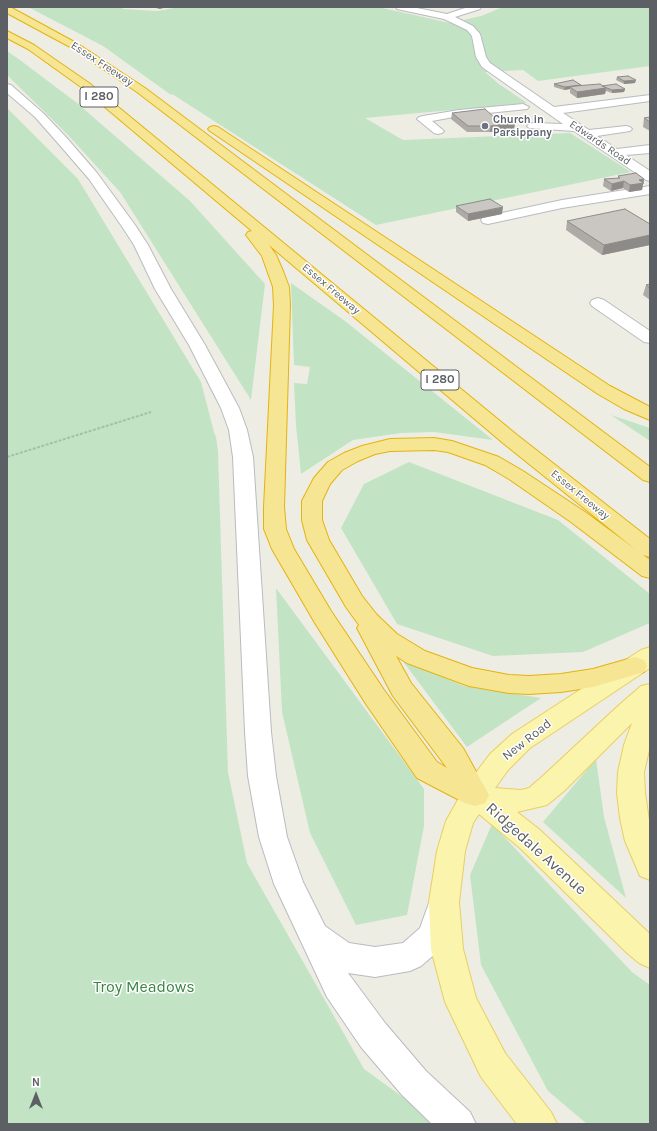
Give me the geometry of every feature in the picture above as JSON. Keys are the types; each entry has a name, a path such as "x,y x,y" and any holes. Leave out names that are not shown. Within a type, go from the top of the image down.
{"highway":[{"name":"Essex Freeway","path":"7,9 75,46 141,90 650,476"},
{"name":"Essex Freeway","path":"7,34 41,54 85,86 232,206 510,439 650,550"},
{"path":"141,90 157,93 311,193 604,390 630,405 650,414"},
{"path":"232,206 269,255 281,287 282,305 274,507 275,529 283,550 323,617 375,697 427,770 475,795"},
{"path":"475,795 454,755 402,689 354,601 318,540 312,520 312,501 321,482 335,466 351,457 369,450 390,446 434,444 468,451 492,461 516,475 578,517 650,571"},
{"path":"354,601 368,621 389,640 416,657 469,677 508,684 545,684 593,678 642,661"}],"main road":[{"name":"New Road","path":"475,795 499,762 521,742 642,661"},
{"path":"475,795 502,801 521,801 537,797 554,783 626,713 650,693"},
{"path":"650,711 637,745 631,772 631,792 634,818 639,841 650,868"},
{"name":"Ridgedale Avenue","path":"539,1124 493,1065 461,1002 447,949 444,902 451,851 460,821 475,795 530,839 650,953"}],"street":[{"name":"Edwards Road","path":"400,7 447,17 462,23 475,32 481,57 486,65 497,74 650,177"},
{"path":"447,17 477,7"},
{"path":"7,87 39,115 61,139 93,176 130,228 141,246 162,289 211,370 230,408 238,430 243,457 258,732 262,776 273,837 289,884 338,986 373,1035 414,1083 458,1124"},
{"path":"553,111 650,98"},
{"path":"438,131 423,119 460,113 520,110 542,103"},
{"path":"533,126 583,131 626,129"},
{"path":"616,153 650,149"},
{"path":"488,220 556,206 650,190"},
{"path":"598,303 650,338"},
{"path":"314,935 342,957 374,962 410,956 432,937 444,902"}],"path":[{"path":"7,457 151,412"}],"green space":[{"path":"28,7 121,7 123,9 158,11 179,7 378,7 450,23 481,16 503,7 650,7 650,66 538,81 523,70 485,72 499,84 527,103 365,118 403,140 570,133 631,172 376,225 172,94 171,95 103,46"},
{"path":"7,51 77,103 190,201 265,284 251,400 120,192 68,135 7,75"},
{"name":"Troy Meadows","path":"7,108 78,179 201,382 216,437 218,451 228,772 247,863 364,1069 440,1124 7,1124"},
{"path":"291,283 345,321 493,440 434,432 401,433 353,440 301,474 296,425 294,383 307,384 310,367 294,365"},
{"path":"611,415 650,428 650,441"},
{"path":"409,462 558,520 650,594 650,623 583,652 493,656 397,624 341,528 364,484"},
{"path":"276,588 424,789 424,826 407,915 356,925 310,833 282,712"},
{"path":"402,660 464,686 541,698 467,747"},
{"path":"596,759 604,817 626,898 543,822"},
{"path":"492,824 632,972 650,985 650,1124 587,1124 548,1091 481,965 470,875"}],"building":[{"path":"628,76 636,80 624,81 617,77"},
{"path":"573,80 581,85 565,87 554,84"},
{"path":"600,84 606,88 577,92 570,87 575,86"},
{"path":"616,84 625,89 612,90 602,86"},
{"path":"485,109 495,118 506,117 515,123 491,126 468,126 452,113"},
{"path":"650,117 650,122 644,118"},
{"path":"636,173 644,179 639,180 644,183 630,185 624,181 612,184 604,179 620,178 618,176"},
{"path":"490,199 503,207 468,214 456,206"},
{"path":"625,209 650,224 650,235 604,245 567,221"}],"place":[{"name":"Church in Parsippany","path":"485,126"}]}
